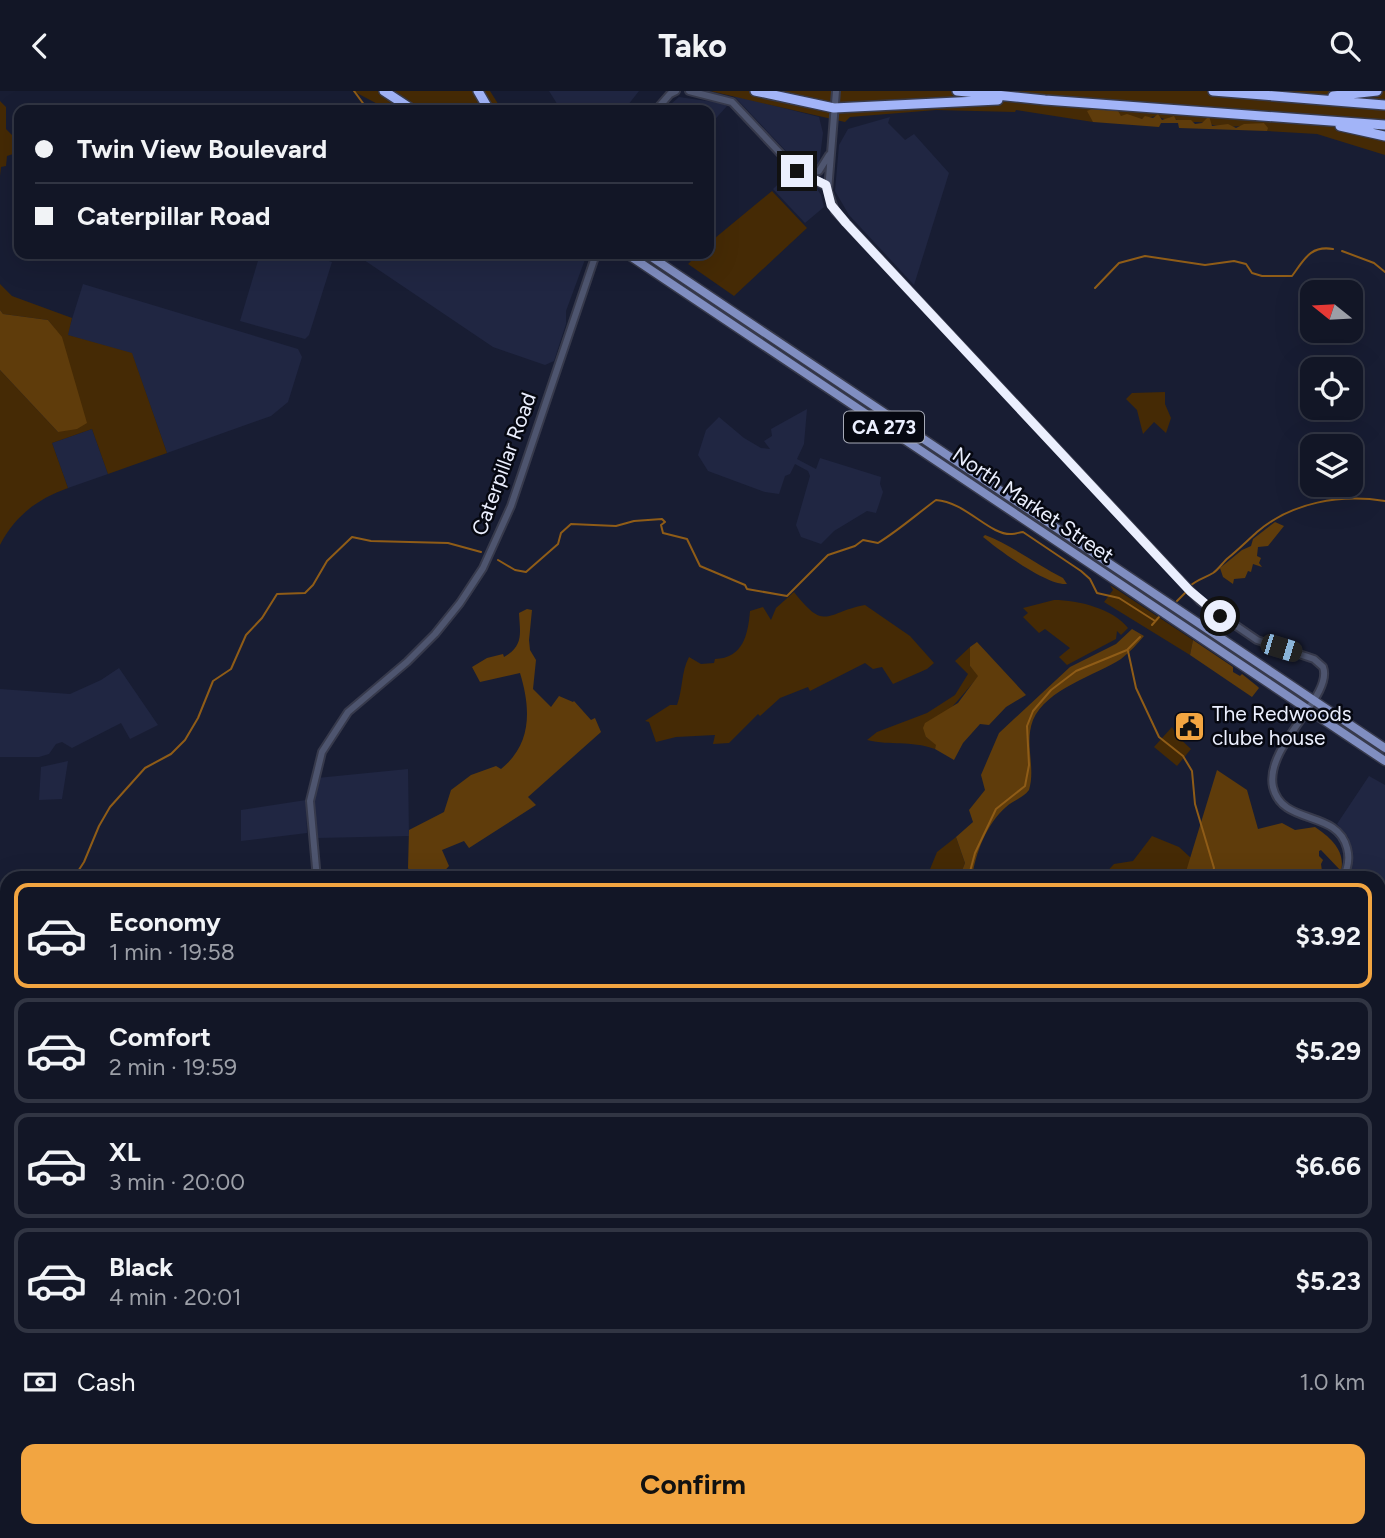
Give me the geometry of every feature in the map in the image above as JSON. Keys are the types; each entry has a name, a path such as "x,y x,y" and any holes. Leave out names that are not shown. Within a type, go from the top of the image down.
{"highway":[{"path":"384,91 405,105"},
{"path":"755,91 834,108 948,100 1045,100"},
{"path":"957,91 1385,125"},
{"path":"1213,91 1385,105"},
{"path":"1298,98 1377,91"},
{"path":"1304,118 1385,136"}],"main road":[{"name":"North Market Street","path":"634,259 1385,761"},
{"name":"North Market Street","path":"654,259 1385,748"}],"street":[{"path":"660,105 676,91"},
{"path":"689,91 722,98 737,106 801,174 828,187"},
{"path":"836,91 828,187 829,199 835,211 1200,601 1256,640 1320,663 1325,671 1325,680 1275,762 1272,784 1283,806 1294,813 1328,824 1341,835 1349,858 1345,871"},
{"path":"801,174 820,171 832,146"},
{"name":"Caterpillar Road","path":"316,871 310,805 313,781 322,752 348,712 407,662 435,634 483,568 511,506 594,259"}],"shaded area":[{"path":"353,91 490,91 499,105 380,105"},
{"path":"549,91 639,91 628,105 558,105"},
{"path":"710,91 1385,91 1385,155 1317,134 1267,131 1264,123 1223,126 1181,121 1170,117 1167,120 1156,116 1141,119 1121,116 1108,110 1092,109 1093,122 1016,110 936,110 850,117 845,122"},
{"path":"733,95 819,117 823,133 819,165 810,170 801,167"},
{"path":"679,97 727,106 714,120 714,105 670,105"},
{"path":"0,101 6,107 6,129 14,137 14,154 7,156 6,166 1,167 0,176"},
{"path":"1087,111 1118,111 1121,116 1127,114 1142,119 1145,116 1153,118 1158,114 1162,120 1174,116 1176,120 1191,120 1195,124 1202,123 1209,116 1212,126 1228,124 1236,128 1244,124 1264,123 1268,128 1267,131 1179,128 1178,123 1161,123 1159,127 1093,122"},
{"path":"890,117 888,123 905,140 914,134 949,173 914,285 849,215 835,191 839,145 848,129"},
{"path":"791,172 799,182 817,189 821,195 824,207 805,223 773,189"},
{"path":"772,191 807,228 734,296 688,264 693,259 714,259 714,239"},
{"path":"259,259 323,259 332,262 309,335 305,339 240,321"},
{"path":"361,259 585,259 566,311 566,324 554,361 545,365 493,347"},
{"path":"0,284 12,296 72,318 68,335 132,353 167,453 108,474 92,429 52,443 68,488 46,497 28,510 13,525 0,545 0,370 58,432 55,329 48,320 3,314 0,310"},
{"path":"83,284 298,349 302,357 288,402 271,416 167,453 132,354 67,335"},
{"path":"0,310 3,314 48,320 62,337 87,423 77,429 58,432 0,370"},
{"path":"1165,392 1165,404 1171,418 1166,433 1154,422 1143,434 1137,410 1126,399 1132,393"},
{"path":"807,409 804,444 797,459 816,469 820,458 881,477 883,492 876,513 867,511 834,531 821,544 801,537 796,525 810,476 808,471 795,464 790,474 785,476 779,494 765,492 708,471 698,455 706,430 719,417 744,438 761,448 770,449 764,441 772,436 771,429"},
{"path":"92,429 108,474 68,488 52,443"},
{"path":"1275,522 1284,526 1268,546 1258,547 1257,556 1261,558 1259,563 1262,567 1253,564 1251,572 1248,571 1245,578 1234,579 1233,584 1223,577 1220,568 1251,546 1253,539"},
{"path":"985,535 1063,578 1067,584 1048,579 1024,566 983,537"},
{"path":"1110,585 1193,640 1190,655 1104,602 1113,590"},
{"path":"794,592 820,616 827,617 865,605 910,636 934,663 927,669 893,684 882,667 873,669 865,663 810,691 808,687 780,698 760,716 758,714 729,743 713,744 715,735 676,737 656,742 649,722 645,721 670,705 677,705 689,657 701,664 714,663 715,659 732,654 742,644 750,611 763,607 771,620 776,608"},
{"path":"1054,600 1095,607 1122,621 1128,628 1121,635 1117,631 1116,639 1067,665 1059,657 1070,648 1045,629 1039,633 1023,617 1028,613 1023,608"},
{"path":"532,610 529,640 530,650 536,660 533,689 551,707 559,696 574,701 591,720 595,718 601,732 528,797 536,805 469,848 464,841 442,850 449,866 444,871 409,871 409,830 444,812 451,790 471,775 496,766 501,769 519,749 524,737 527,713 520,673 480,682 472,667 487,658 503,654 504,657 515,648 519,638 519,613"},
{"path":"1132,629 1144,636 1124,656 1060,691 1039,709 1031,729 1029,790 1006,807 993,821 979,849 973,871 962,871 965,863 956,837 973,822 969,810 985,790 981,775 999,733 1070,667 1116,644"},
{"path":"1193,640 1233,667 1233,672 1240,676 1242,674 1257,686 1259,688 1252,697 1190,655"},
{"path":"977,642 1026,695 1006,707 989,725 980,724 963,743 954,760 935,749 936,745 926,737 923,728 925,723 958,703 978,676 970,666 970,647"},
{"path":"970,647 970,666 979,676 926,737 937,745 935,749 867,740 877,732 927,713 955,695 968,674 955,661"},
{"path":"119,668 158,725 130,739 121,723 72,748 62,742 56,744 49,754 39,757 0,757 0,689 70,694 101,680"},
{"path":"1172,727 1191,749 1177,766 1154,747"},
{"path":"68,761 62,799 39,800 41,767"},
{"path":"408,769 409,836 317,838 314,804 317,778"},
{"path":"1217,770 1247,790 1258,829 1282,823 1295,830 1315,827 1331,840 1339,851 1342,864 1341,871 1321,850 1319,856 1323,860 1322,871 1186,871"},
{"path":"1369,776 1385,785 1385,871 1350,871 1353,852 1348,837 1337,824"},
{"path":"306,800 307,833 241,841 241,810"},
{"path":"1152,836 1179,847 1191,858 1186,871 1108,871 1114,864 1133,861"},
{"path":"956,837 965,863 962,871 929,871 937,852"}],"waterway":[{"path":"354,91 364,105"},
{"path":"1095,288 1119,263 1145,256 1205,265 1234,261 1246,264 1252,273 1262,276 1292,276 1304,259 1313,252 1325,248 1333,249"},
{"path":"1342,251 1374,263 1385,272"},
{"path":"498,560 515,570 526,572 558,544 561,533 571,524 616,526 634,521 662,519 665,522 661,525 663,533 687,539 700,566 745,585 747,589 787,596 828,555 855,546 863,540 878,543 936,500 957,506 995,530 1013,534 1023,532 1081,571 1090,579 1097,593 1119,598 1155,621"},
{"path":"1190,586 1215,571 1271,522 1301,507 1334,500 1385,501"},
{"path":"78,871 110,807 145,768 171,754 185,740 198,718 213,681 231,669 246,635 262,618 277,594 305,593 327,561 352,537 371,541 448,543 481,552"},
{"path":"1177,601 1185,593"},
{"path":"1152,625 1159,617"},
{"path":"970,871 975,853 996,809 1025,786 1029,765 1027,726 1033,711 1051,690 1076,671 1127,650 1140,637"},
{"path":"1128,651 1136,688 1159,737 1183,756 1192,771 1195,804 1213,871"}],"place":[{"name":"The Redwoods clube house","path":"1189,726"}],"route":[{"path":"797,171 828,187 828,195 835,211 1190,591 1220,616"}]}
